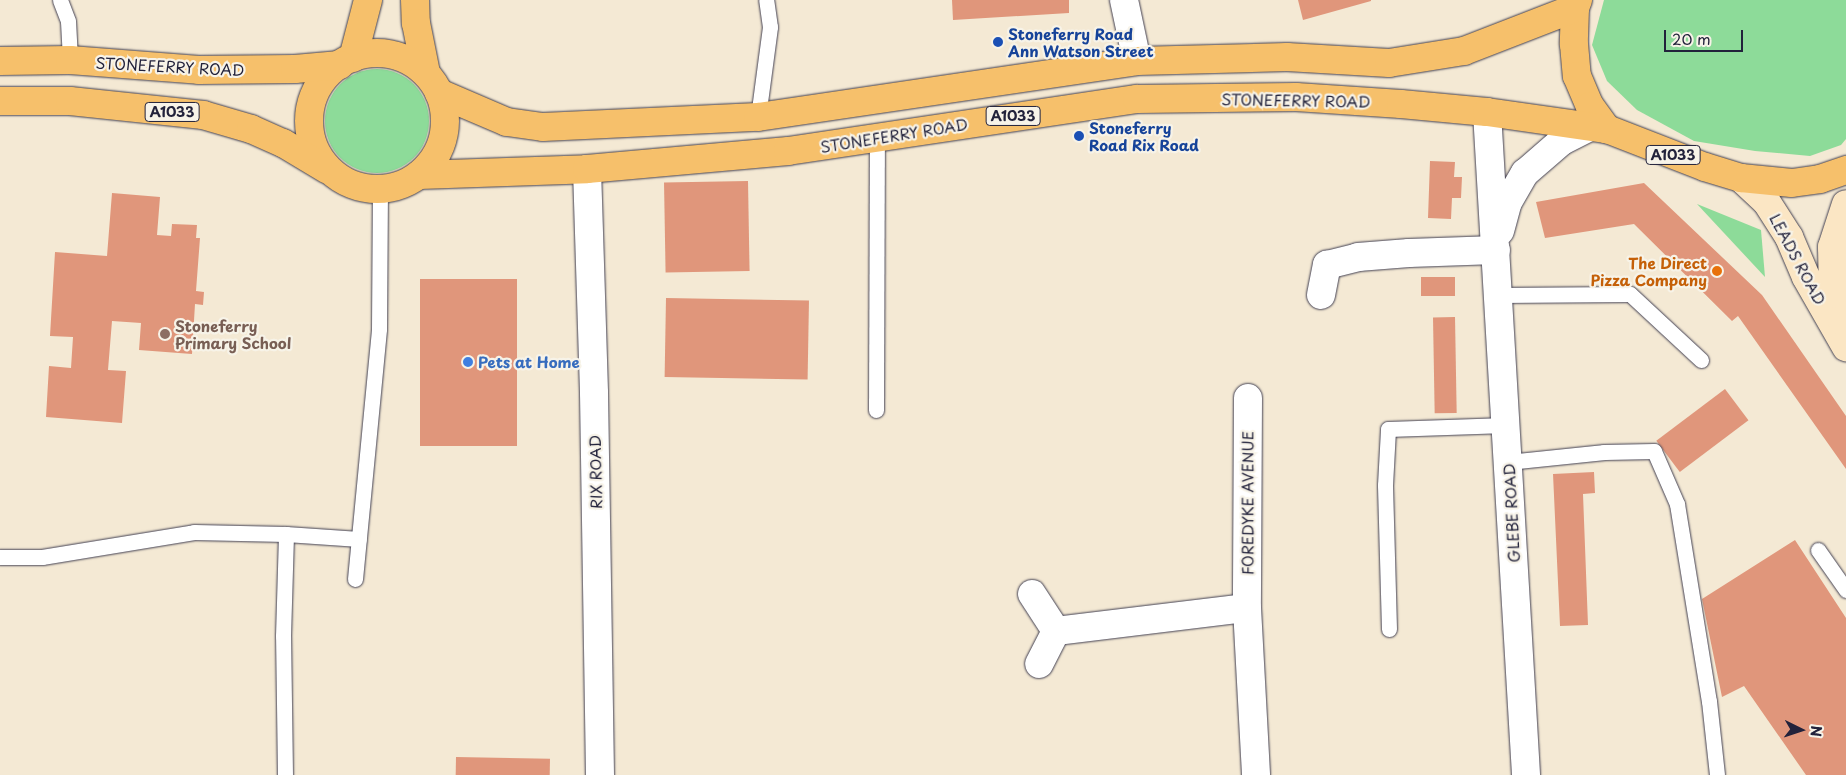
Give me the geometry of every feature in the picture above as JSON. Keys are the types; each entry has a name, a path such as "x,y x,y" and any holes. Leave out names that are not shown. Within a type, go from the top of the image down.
{"main road":[{"path":"347,61 368,0"},
{"path":"415,0 416,23 432,83 445,115 444,138 435,158 419,176 401,185 380,190 363,188 346,182 331,172 318,156 311,136 310,116 314,96 325,78 347,61 372,54 392,55 410,62 432,83"},
{"name":"A1033","path":"432,83 507,122 544,128 758,117 1137,61 1287,57 1389,63 1464,51 1577,4 1574,44 1577,76 1598,128 1741,178 1792,183 1820,179 1846,170"},
{"name":"STONEFERRY ROAD","path":"0,61 70,60 199,70 295,69 347,61"},
{"name":"STONEFERRY ROAD","path":"419,176 587,169 788,151 1137,99 1296,97 1487,112 1598,128"},
{"name":"A1033","path":"0,101 70,101 203,115 251,130 283,143 331,172"},
{"name":"LEADS ROAD","path":"1741,178 1766,201 1789,237 1806,277 1846,347"},
{"name":"LEADS ROAD","path":"1846,204 1832,247 1833,294 1846,332"}],"street":[{"path":"1124,0 1137,61"},
{"name":"GLEBE ROAD","path":"1487,112 1526,775"},
{"name":"GLEBE ROAD","path":"1496,250 1508,202 1525,173 1562,142 1598,128"},
{"name":"RIX ROAD","path":"587,169 594,403 600,775"},
{"path":"1321,296 1327,265 1358,257 1496,250"},
{"name":"FOREDYKE AVENUE","path":"1248,398 1248,608 1256,775"},
{"path":"1032,594 1056,631"},
{"path":"1056,631 1248,608"},
{"path":"1039,664 1056,631"}],"lane":[{"path":"60,0 68,21 70,60"},
{"path":"758,117 770,27 766,0"},
{"path":"876,410 877,138"},
{"path":"355,580 380,329 380,190"},
{"path":"1498,295 1630,294 1701,360"},
{"path":"1389,629 1385,485 1388,429 1506,425"},
{"path":"1508,462 1604,452 1654,451 1677,504 1709,701 1717,775"},
{"path":"0,557 42,557 194,532 286,534 359,539"},
{"path":"286,534 283,636 286,775"},
{"path":"1818,550 1846,590"}],"green space":[{"path":"1604,0 1846,0 1846,139 1841,145 1810,156 1755,151 1694,141 1637,110 1607,81 1592,45"},
{"path":"377,69 397,73 414,84 425,101 429,121 425,141 414,158 397,169 377,173 357,169 340,158 329,141 325,121 329,101 340,84 357,73"},
{"path":"1697,204 1761,230 1765,277"}],"building":[{"path":"952,0 1069,0 1069,13 953,20"},
{"path":"1298,0 1371,0 1371,1 1303,20"},
{"path":"1430,161 1455,162 1454,177 1462,177 1461,198 1452,198 1451,219 1428,218"},
{"path":"748,181 750,271 666,272 664,182"},
{"path":"1644,183 1762,295 1846,416 1846,469 1738,316 1732,321 1634,224 1545,238 1536,202"},
{"path":"112,193 160,197 157,235 171,236 172,224 197,225 196,238 200,238 196,291 204,292 203,305 195,304 192,354 139,350 141,323 112,321 108,370 126,371 122,423 46,417 49,366 71,368 73,337 50,336 55,252 107,256"},
{"path":"1421,277 1455,277 1455,296 1421,296"},
{"name":"Pets at Home","path":"420,279 517,279 517,446 420,446"},
{"path":"666,298 809,300 808,379 665,377"},
{"path":"1433,317 1455,317 1457,413 1435,413"},
{"path":"1725,389 1748,420 1680,472 1656,441"},
{"path":"1594,472 1595,493 1583,494 1588,625 1560,626 1553,474"},
{"path":"1795,540 1846,618 1846,775 1806,775 1744,686 1722,697 1702,599"},
{"path":"456,757 550,759 550,775 456,775"}],"place":[{"name":"Stoneferry Road Ann Watson Street","path":"998,42"},
{"name":"Stoneferry Road Rix Road","path":"1079,136"},
{"name":"The Direct Pizza Company","path":"1717,271"},
{"name":"Stoneferry Primary School","path":"165,334"},
{"name":"Pets at Home","path":"468,362"}]}
